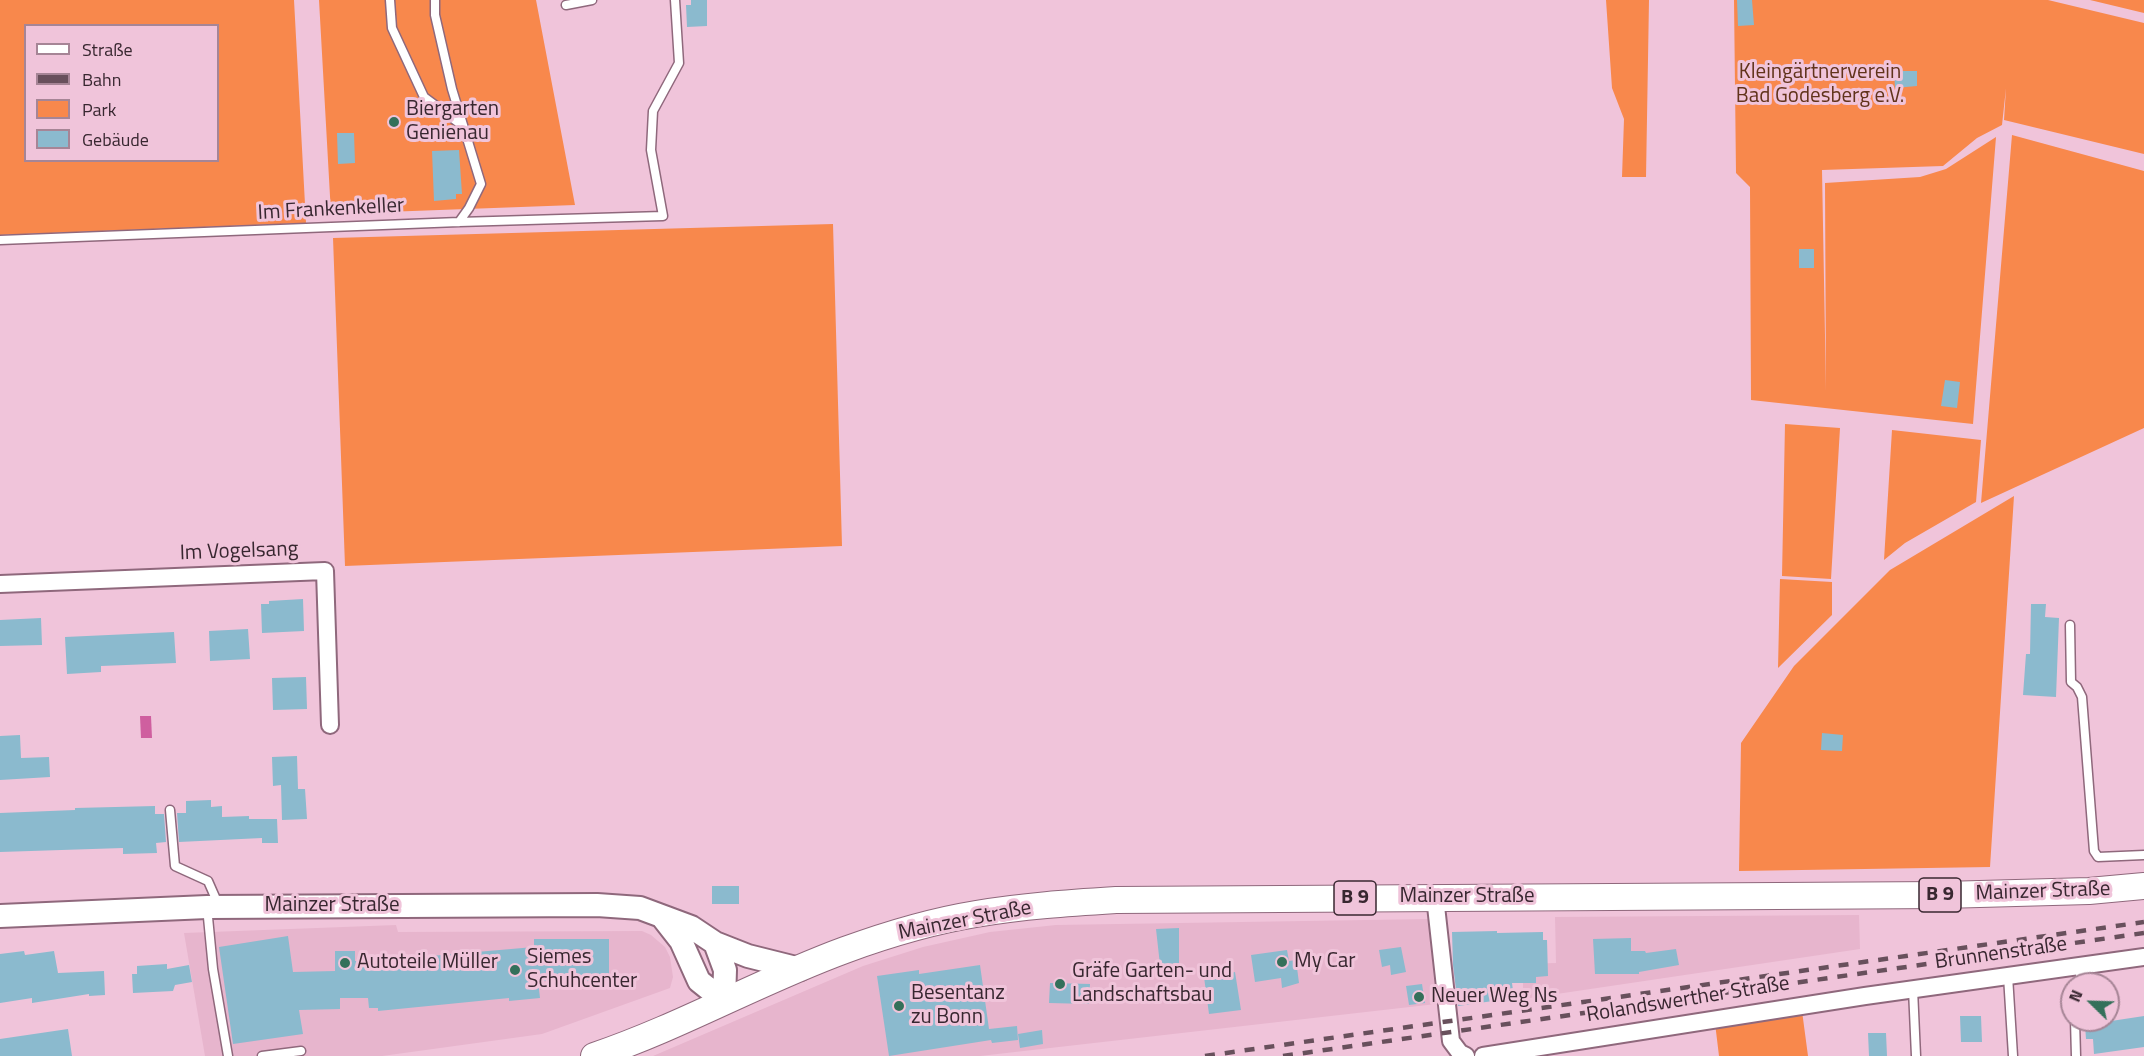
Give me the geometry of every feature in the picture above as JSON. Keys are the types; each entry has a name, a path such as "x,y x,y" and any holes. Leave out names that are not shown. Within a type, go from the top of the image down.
{"main road":[{"name":"Mainzer Straße","path":"724,1001 845,950 893,934 975,914 1046,905 1116,900 1943,895 2089,891 2144,886"},
{"name":"Mainzer Straße","path":"0,916 213,907 597,904 634,907 690,927 715,943 748,956 800,969"},
{"path":"663,918 681,940 699,981 724,1001"},
{"path":"715,943 725,970 724,1001"},
{"name":"B 9","path":"594,1056 633,1042 724,1001"}],"street":[{"name":"Im Vogelsang","path":"0,584 325,571 330,725"},
{"path":"1435,897 1451,1041 1461,1055"},
{"name":"Brunnenstraße","path":"1865,996 2144,957"},
{"name":"Rolandswerther Straße","path":"1483,1056 1541,1051 1865,996"}],"lane":[{"path":"390,0 392,28 424,97 463,126"},
{"path":"435,0 435,15 463,126 481,184 459,222"},
{"path":"566,5 592,0"},
{"name":"Im Frankenkeller","path":"0,240 663,216 651,150 652,111 679,63 675,0"},
{"path":"2070,625 2071,682 2077,687 2082,697 2094,851 2098,857 2144,855"},
{"path":"170,810 175,866 208,881 213,907 213,969 228,1056"},
{"path":"2080,966 2080,972"},
{"path":"2008,976 2013,1056"},
{"path":"1913,989 1916,1056"},
{"path":"2075,1032 2076,1056"},
{"path":"262,1056 301,1051"}],"shaded area":[{"path":"140,716 151,716 152,738 141,738"},
{"path":"1859,915 1860,949 1523,999 1523,964 1556,963 1555,917"},
{"path":"1429,919 1436,1004 980,1056 653,1056 863,966 923,947 990,932 1056,925"},
{"path":"396,925 398,932 642,931 651,935 665,947 670,957 673,977 670,988 542,1034 382,1056 205,1056 184,933"}],"green space":[{"path":"0,0 294,0 306,223 0,235"},
{"path":"319,0 536,0 575,205 331,214"},
{"path":"1606,0 1649,0 1646,177 1622,177 1624,119 1612,88"},
{"name":"Kleingärtnerverein Bad Godesberg e.V.","path":"1734,0 2048,0 2144,23 2144,154 2004,120 2006,88 2002,125 1977,138 1943,166 1822,170 1826,391 1825,183 1920,177 1946,169 1996,137 1973,424 1751,400 1750,187 1736,173"},
{"path":"2090,0 2144,0 2144,13"},
{"path":"2012,135 2144,171 2144,428 1981,503"},
{"path":"833,224 842,546 345,566 333,238"},
{"path":"1785,424 1840,428 1831,579 1782,576"},
{"path":"1892,430 1981,440 1976,502 1905,543 1884,560"},
{"path":"2014,496 1990,867 1739,871 1741,743 1794,666 1890,570"},
{"path":"1780,579 1832,582 1832,615 1778,668"},
{"path":"1802,1011 1808,1056 1719,1056 1715,1023"}],"building":[{"path":"691,0 707,0 707,26 687,27 686,5 691,5"},
{"path":"1737,0 1752,0 1754,25 1738,26"},
{"path":"1894,71 1917,71 1917,86 1895,88"},
{"path":"337,133 354,133 355,163 338,164"},
{"path":"459,150 462,194 456,194 456,199 434,201 432,151"},
{"path":"1799,249 1814,249 1814,268 1799,268"},
{"path":"1945,380 1960,382 1957,408 1941,406"},
{"path":"303,599 304,631 262,633 261,604 269,604 269,601"},
{"path":"2031,604 2046,604 2045,617 2059,618 2056,697 2023,695 2026,654 2030,654"},
{"path":"41,618 42,645 0,646 0,620"},
{"path":"248,629 250,659 210,661 209,631"},
{"path":"174,632 176,663 101,666 101,672 67,674 65,637"},
{"path":"306,677 307,709 273,710 272,678"},
{"path":"1822,733 1843,735 1842,751 1821,750"},
{"path":"20,735 21,758 49,757 50,777 0,780 0,736"},
{"path":"297,756 298,789 305,789 307,819 282,820 281,785 273,786 272,757"},
{"path":"211,800 211,807 222,806 222,817 249,816 249,819 277,819 278,843 262,843 262,838 179,842 177,813 186,813 186,801"},
{"path":"155,806 155,814 164,814 166,842 156,843 157,853 123,854 123,848 0,852 0,813"},
{"path":"712,886 739,886 739,904 712,904"},
{"path":"1179,928 1179,963 1160,965 1156,929"},
{"path":"1497,931 1497,933 1543,932 1543,940 1547,940 1548,976 1536,977 1536,983 1512,983 1514,998 1458,1006 1452,932"},
{"path":"288,936 293,972 335,971 335,951 355,951 355,961 419,961 419,957 534,947 534,939 609,939 609,981 538,981 540,998 509,1001 509,998 378,1011 378,1008 369,1008 368,998 340,998 340,1009 299,1010 303,1034 233,1044 219,947"},
{"path":"1631,938 1631,951 1645,951 1646,953 1676,949 1679,965 1639,972 1639,974 1595,974 1593,939"},
{"path":"1401,947 1406,972 1391,975 1390,965 1382,967 1379,950"},
{"path":"1287,950 1289,961 1296,960 1299,983 1282,988 1281,978 1255,982 1251,955"},
{"path":"24,951 25,955 54,951 58,973 104,971 105,995 89,996 89,994 32,1003 32,998 0,1003 0,954"},
{"path":"167,964 167,969 189,965 192,982 175,985 173,991 133,993 132,974 137,974 137,966"},
{"path":"980,965 989,1029 1017,1026 1018,1040 992,1043 991,1040 889,1056 877,976 919,970 919,974"},
{"path":"1235,972 1241,1010 1209,1014 1204,977"},
{"path":"1050,983 1090,984 1089,1004 1049,1003"},
{"name":"Neuer Weg Ns","path":"1422,984 1425,1003 1409,1005 1406,986"},
{"path":"1960,1016 1981,1016 1982,1042 1961,1042"},
{"path":"2144,1016 2144,1047 2094,1054 2093,1039 2086,1039 2086,1032 2120,1032 2120,1020"},
{"path":"68,1029 72,1056 0,1056 0,1039"},
{"path":"1042,1030 1043,1044 1020,1048 1018,1034"},
{"path":"1868,1033 1886,1033 1887,1056 1869,1056"}],"railway":[{"path":"1205,1056 2144,922"},
{"path":"1283,1056 2144,933"}],"place":[{"name":"Biergarten Genienau","path":"394,122"},
{"name":"My Car","path":"1282,962"},
{"name":"Autoteile Müller","path":"345,963"},
{"name":"Siemes Schuhcenter","path":"515,970"},
{"name":"Gräfe Garten- und Landschaftsbau","path":"1060,984"},
{"name":"Neuer Weg Ns","path":"1419,997"},
{"name":"Besentanz zu Bonn","path":"899,1006"}]}
